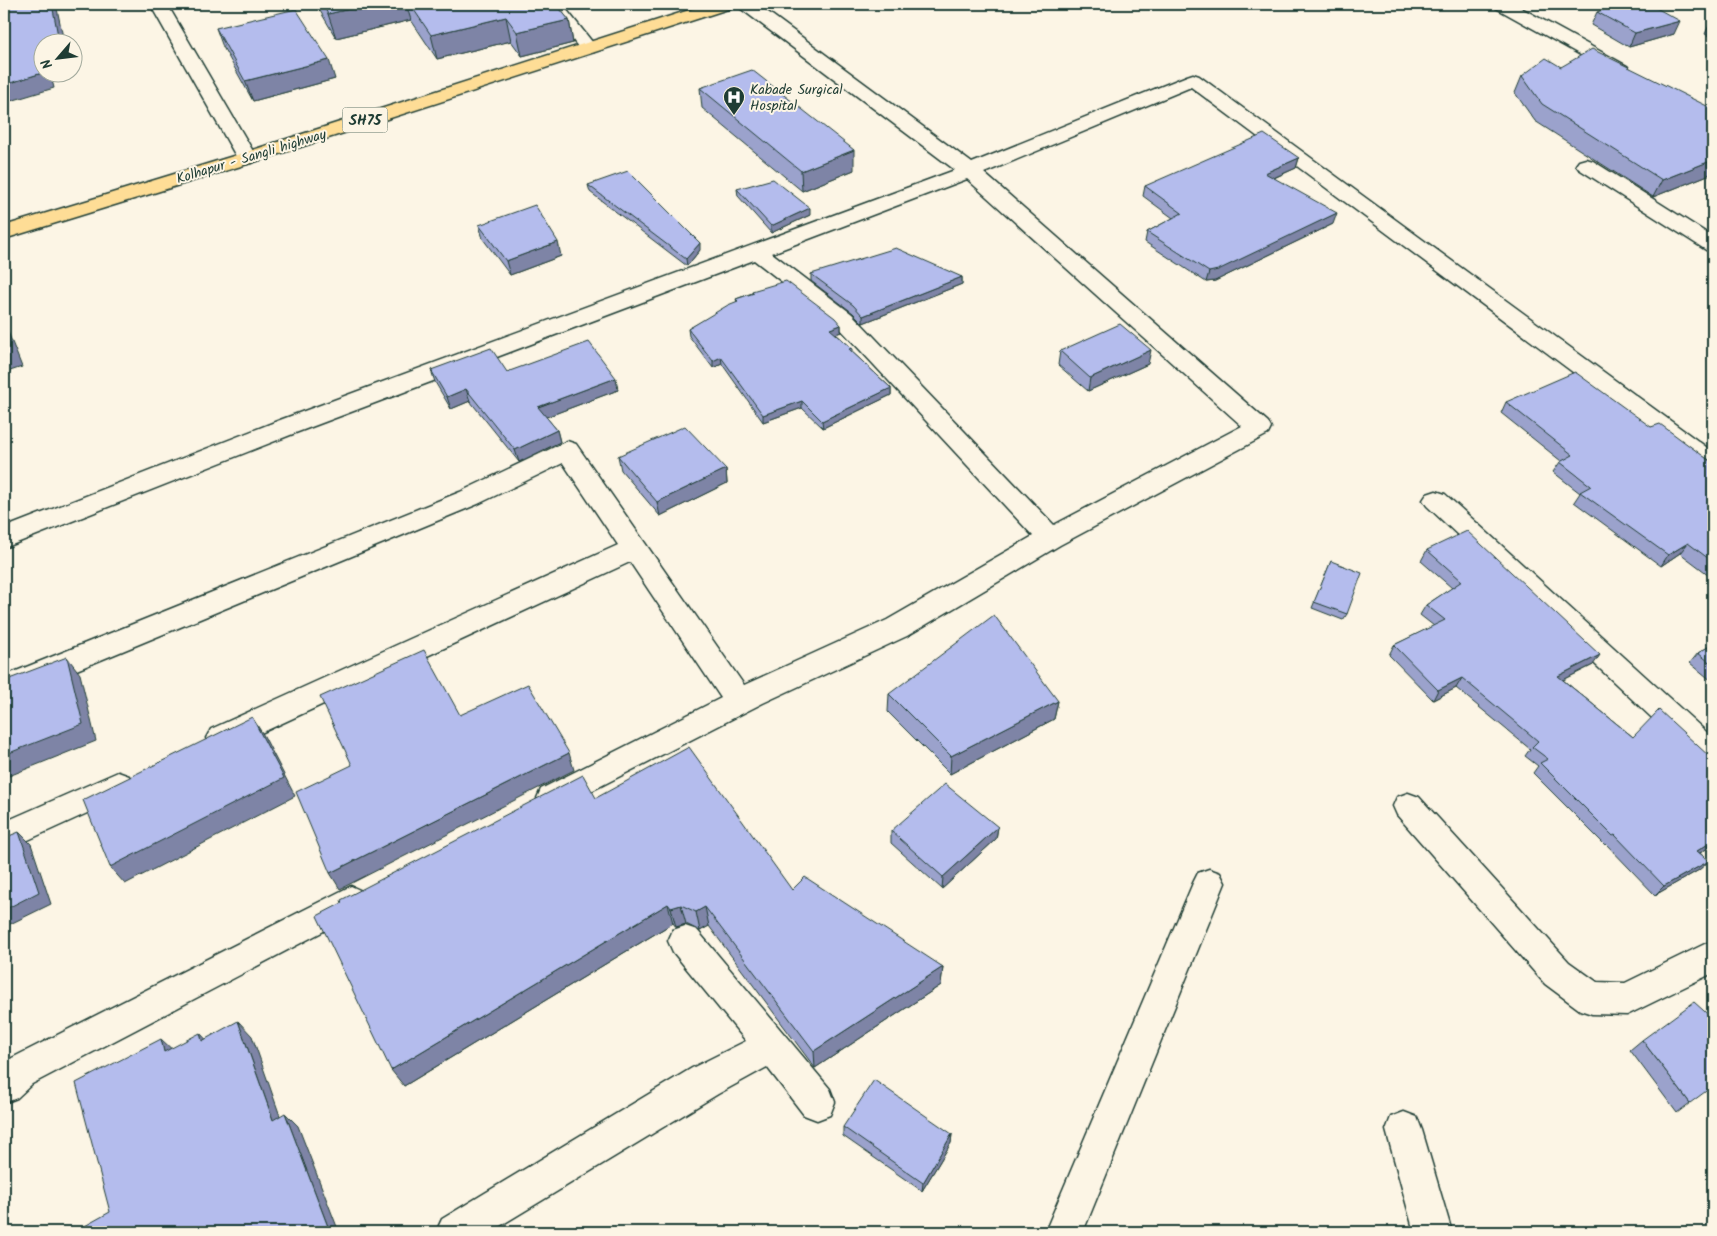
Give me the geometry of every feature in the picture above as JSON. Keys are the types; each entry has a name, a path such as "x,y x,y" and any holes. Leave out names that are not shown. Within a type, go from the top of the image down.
{"main road":[{"name":"Kolhapur - Sangli highway","path":"4,232 248,158 725,4"}],"street":[{"path":"158,4 248,158"},
{"path":"553,4 588,48"},
{"path":"532,808 752,695 897,628 1051,538 1260,428 970,172 746,4"},
{"path":"1502,4 1637,79"},
{"path":"4,538 289,426 970,172 1192,80 1713,464"},
{"path":"1586,165 1713,246"},
{"path":"756,251 844,319 1051,538"},
{"path":"4,688 469,498 566,450 737,698 752,695"},
{"path":"1436,500 1713,756"},
{"path":"202,747 634,549"},
{"path":"4,838 139,776"},
{"path":"1408,806 1557,974 1592,998 1627,999 1713,956"},
{"path":"1064,1232 1210,883"},
{"path":"4,1084 20,1072 373,890"},
{"path":"685,941 817,1102"},
{"path":"455,1232 705,1081 772,1046"},
{"path":"1404,1130 1433,1232"}],"building":[{"path":"4,4 52,4 57,32 32,32 32,76 4,85"},
{"path":"322,4 371,4 328,14"},
{"path":"410,4 556,4 569,20 517,32 506,17 431,35"},
{"path":"1619,4 1649,4 1680,21 1635,33 1597,12"},
{"path":"296,9 329,60 245,81 216,28"},
{"path":"1592,49 1713,109 1713,160 1662,180 1542,104 1522,76 1546,58 1561,67"},
{"path":"752,70 854,150 801,171 700,88"},
{"path":"1264,134 1299,158 1265,173 1337,213 1218,270 1209,272 1147,232 1182,213 1145,186"},
{"path":"628,171 700,243 686,259 588,185"},
{"path":"773,179 810,208 771,226 737,189"},
{"path":"535,205 558,242 506,261 479,225"},
{"path":"896,248 962,277 863,316 853,305 811,274"},
{"path":"786,281 835,318 841,325 830,329 852,348 849,349 891,388 822,421 802,401 763,415 721,357 713,361 688,329 738,301 736,299 754,293 752,291"},
{"path":"1120,324 1151,350 1090,378 1060,351"},
{"path":"4,334 9,347 4,349"},
{"path":"589,342 616,378 538,407 557,430 515,450 466,389 447,397 431,370 491,348 507,372"},
{"path":"1575,372 1651,427 1660,424 1713,462 1713,562 1688,543 1668,555 1580,492 1591,486 1560,462 1573,455 1506,402"},
{"path":"685,426 726,469 657,502 618,456"},
{"path":"1467,531 1600,655 1558,676 1633,737 1659,710 1713,758 1713,841 1697,851 1709,861 1664,886 1615,835 1613,836 1540,763 1548,759 1532,747 1538,741 1462,678 1438,690 1394,645 1445,620 1426,605 1462,581 1427,550"},
{"path":"1331,561 1362,573 1347,614 1314,602"},
{"path":"994,615 1058,701 951,756 889,694"},
{"path":"1713,644 1713,665 1698,653"},
{"path":"424,650 460,715 528,684 569,753 330,873 296,792 352,765 320,697"},
{"path":"67,657 83,724 4,755 4,681"},
{"path":"252,717 284,778 110,867 83,800"},
{"path":"689,747 792,890 805,877 943,967 814,1051 705,907 696,912 681,905 671,908 668,904 391,1070 317,916 342,903 341,900 583,775 596,798"},
{"path":"945,784 998,827 943,877 891,831"},
{"path":"19,832 39,892 4,910 4,838"},
{"path":"1694,1002 1713,1019 1713,1086 1690,1103 1642,1040"},
{"path":"238,1021 273,1120 285,1113 330,1232 74,1232 110,1212 76,1083 161,1039 164,1052 200,1033 202,1041"},
{"path":"874,1080 952,1134 923,1183 843,1127"}],"place":[{"name":"Kabade Surgical Hospital","path":"734,116"}]}
